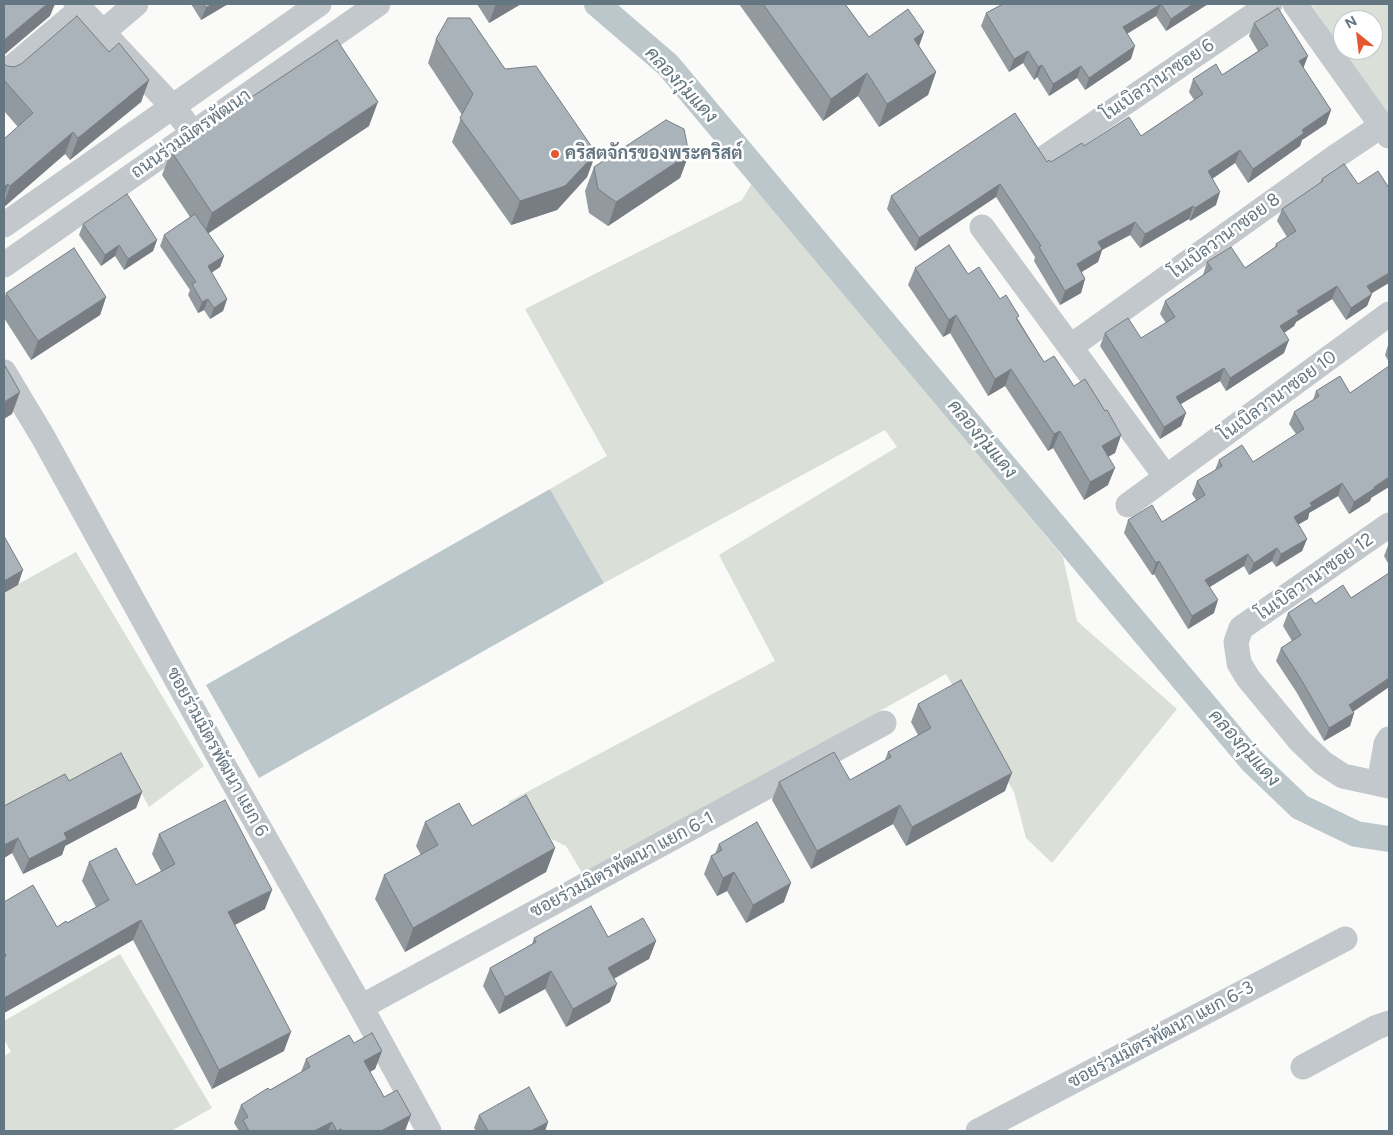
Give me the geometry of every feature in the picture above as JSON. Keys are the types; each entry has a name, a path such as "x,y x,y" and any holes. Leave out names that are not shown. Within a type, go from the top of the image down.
{"street":[{"path":"103,32 136,4"},
{"name":"ถนนร่วมมิตรพัฒนา","path":"4,225 319,4"},
{"name":"ถนนร่วมมิตรพัฒนา","path":"4,265 378,4"},
{"name":"โนเบิลวานาซอย 6","path":"1047,156 1270,4"},
{"path":"1295,4 1385,131"},
{"path":"4,74 78,6 173,107 193,133"},
{"name":"โนเบิลวานาซอย 8","path":"1070,347 1338,155 1385,131"},
{"path":"982,227 1166,477"},
{"name":"โนเบิลวานาซอย 10","path":"1128,505 1389,314"},
{"name":"ซอยร่วมมิตรพัฒนา แยก 6","path":"4,372 43,437 223,764 429,1131"},
{"name":"โนเบิลวานาซอย 12","path":"1384,785 1343,776 1323,762 1300,741 1248,678 1240,663 1236,642 1240,628 1389,525"},
{"name":"ซอยร่วมมิตรพัฒนา แยก 6-1","path":"361,1007 884,723"},
{"path":"1384,785 1386,744 1389,739"},
{"name":"ซอยร่วมมิตรพัฒนา แยก 6-3","path":"978,1131 1345,939"},
{"path":"1303,1067 1377,1027 1389,1023"}],"shaded area":[{"path":"1313,4 1389,4 1389,120 1349,60 1383,60 1383,10 1333,10 1333,36"},
{"path":"754,180 1063,557 1077,621 1177,709 1052,863 1026,838 1014,792 946,674 584,876 566,846 535,831 508,802 775,661 719,555 897,447 885,430 604,583 550,489 607,456 525,309 742,200"},
{"path":"550,489 604,583 259,778 206,685"},
{"path":"76,552 204,766 149,807 126,765 4,829 4,592"},
{"path":"120,954 212,1108 171,1131 4,1131 4,1056 11,1052 4,1039 4,1021"}],"building":[{"path":"4,4 47,4 4,40"},
{"path":"203,4 212,4 206,8"},
{"path":"763,4 845,4 869,37 908,9 924,32 914,39 936,72 887,104 867,73 831,99"},
{"path":"1003,4 1161,4 1123,27 1135,46 1089,78 1081,66 1053,84 1042,65 1038,67 1028,51 1014,59 986,13"},
{"path":"1161,4 1193,4 1171,19"},
{"path":"1278,8 1308,56 1299,61 1331,110 1302,130 1304,133 1253,169 1240,150 1208,171 1220,192 1195,208 1193,206 1145,234 1135,222 1098,242 1102,249 1077,264 1085,279 1065,291 1039,247 1041,246 1000,184 919,238 891,196 1015,113 1047,162 1049,160 1051,162 1082,143 1084,146 1129,117 1141,136 1203,94 1193,79 1216,64 1222,75 1268,45 1254,23"},
{"path":"77,16 109,52 119,43 149,80 78,138 73,132 10,186 8,184 4,187 4,139 33,113 4,80 4,64 14,67 21,64"},
{"path":"448,18 470,18 505,69 536,66 596,153 565,186 520,201 460,118 473,94 436,39"},
{"path":"337,40 378,102 212,213 171,151"},
{"path":"666,120 684,129 689,154 616,202 598,189 594,167"},
{"path":"1344,164 1358,184 1378,171 1389,188 1389,273 1367,286 1372,294 1351,308 1337,286 1297,311 1299,314 1280,326 1289,340 1230,378 1224,368 1176,397 1186,413 1164,427 1105,333 1128,318 1141,338 1175,317 1165,301 1212,269 1207,262 1231,247 1245,268 1277,246 1276,244 1296,231 1282,209"},
{"path":"127,194 157,240 128,259 119,245 105,255 83,224"},
{"path":"195,214 224,256 208,266 227,299 214,308 208,299 202,302 192,284 196,282 164,235"},
{"path":"949,245 968,274 979,267 1000,299 1006,295 1019,316 1016,318 1044,362 1054,356 1074,386 1085,379 1105,411 1107,410 1121,435 1102,446 1115,468 1090,482 1060,431 1054,434 1011,369 995,379 956,315 949,320 915,268"},
{"path":"74,248 106,297 38,341 6,293"},
{"path":"4,364 20,392 4,402"},
{"path":"1389,366 1389,477 1354,502 1342,483 1310,503 1312,506 1294,517 1307,539 1281,554 1277,548 1254,563 1248,554 1205,580 1218,600 1192,616 1159,561 1156,563 1128,520 1152,505 1162,522 1205,495 1197,481 1222,466 1219,460 1242,445 1253,462 1304,429 1294,412 1319,396 1316,391 1340,376 1350,393"},
{"path":"4,536 23,570 4,581"},
{"path":"1389,573 1389,678 1349,705 1354,713 1329,728 1281,648 1301,635 1288,613 1311,598 1315,604 1343,585 1351,598"},
{"path":"961,680 1012,773 912,827 900,805 817,851 779,782 834,752 850,780 891,757 888,752 931,728 918,704"},
{"path":"121,753 142,792 64,833 67,839 29,859 18,838 4,845 4,806 65,774 69,781"},
{"path":"526,795 555,848 413,928 384,875 438,845 425,822 459,803 472,826"},
{"path":"225,800 272,890 228,912 291,1032 219,1070 141,920 4,998 4,957 6,956 4,952 4,902 33,885 57,927 66,921 67,923 109,900 89,862 116,848 136,885 175,864 159,834"},
{"path":"757,822 791,883 753,905 734,872 723,878 711,856 722,850 719,844"},
{"path":"591,906 608,937 643,918 656,941 608,968 617,984 573,1009 551,971 505,997 490,968 536,942 534,938"},
{"path":"372,1033 382,1051 364,1061 384,1097 397,1090 411,1115 381,1131 343,1131 341,1129 337,1131 332,1122 314,1131 249,1131 243,1120 248,1117 241,1105 268,1088 270,1090 310,1067 306,1059 349,1035 354,1043"},
{"path":"529,1087 548,1122 531,1131 488,1131 479,1115"}],"waterway":[{"name":"คลองกุ่มแดง","path":"597,4 668,65 1251,760 1300,807 1356,834 1389,839"}],"place":[{"name":"คริสตจักรของพระคริสต์","path":"555,154"}]}
